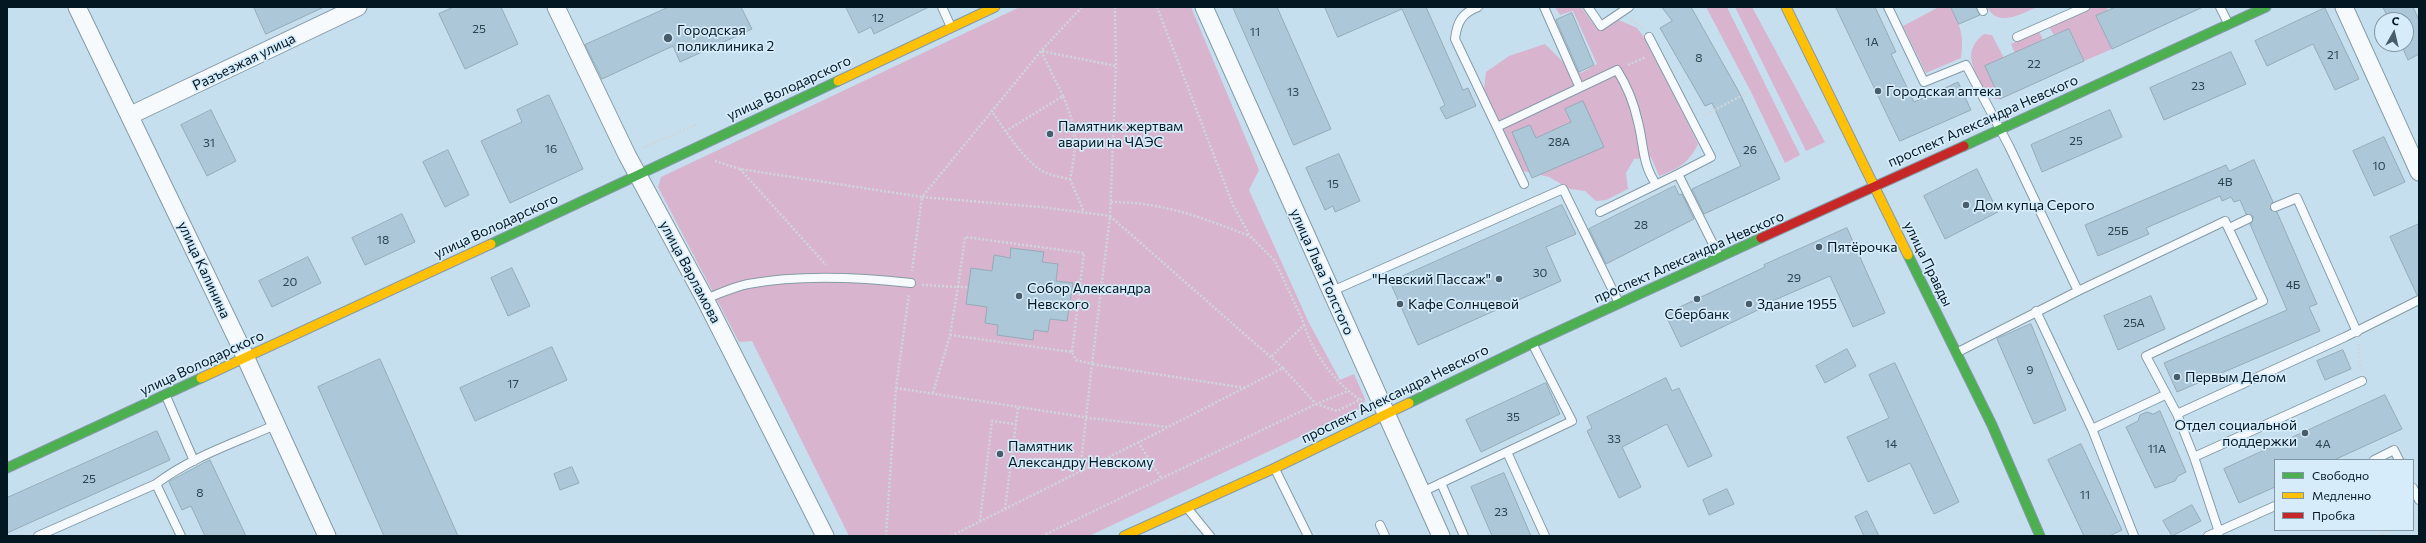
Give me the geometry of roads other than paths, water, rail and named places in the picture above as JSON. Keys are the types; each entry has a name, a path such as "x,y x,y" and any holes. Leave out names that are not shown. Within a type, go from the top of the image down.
{"main road":[{"name":"улица Володарского","path":"7,468 246,359 995,7"},
{"name":"улица Правды","path":"1786,7 1992,425 2040,536"},
{"name":"проспект Александра Невского","path":"1128,535 1275,468 1533,343 1818,214 1874,186 2000,130 2266,7"}],"street":[{"name":"улица Калинина","path":"77,7 131,115 246,359 327,536"},
{"name":"Разъезжая улица","path":"131,115 358,7"},
{"name":"улица Варламова","path":"556,7 627,156 639,175 705,299 825,536"},
{"name":"улица Льва Толстого","path":"1204,7 1330,292 1377,392 1420,493 1441,536"},
{"path":"2344,7 2419,172"}],"lane":[{"path":"942,7 952,28"},
{"path":"1478,7 1462,16 1456,27 1455,39 1524,184"},
{"path":"1544,7 1579,86"},
{"path":"1588,7 1601,26 1629,7"},
{"path":"1888,7 1924,82 1966,65 2000,130 2078,291"},
{"path":"2017,37 2085,7"},
{"path":"2220,7 2228,24"},
{"path":"1600,212 1678,174 1711,156 1649,36"},
{"path":"1497,127 1579,86 1617,70 1631,97 1638,122 1643,157 1649,174 1656,184"},
{"path":"1678,174 1720,258"},
{"path":"1330,292 1563,189 1620,304"},
{"path":"2275,207 2297,198 2357,332"},
{"path":"2229,228 2248,219"},
{"path":"1956,353 2036,311 2225,221 2263,301 2146,356 2165,395 2177,414 2194,457 2219,532"},
{"path":"705,299 747,284 802,278 838,278 911,283"},
{"path":"2177,414 2357,332 2419,300"},
{"path":"2036,311 2092,429 2134,536"},
{"path":"1420,493 1572,421 1533,343"},
{"path":"2194,457 2362,381"},
{"path":"2092,429 2165,395"},
{"path":"166,396 194,461"},
{"path":"38,536 156,484 170,473 194,461 275,425"},
{"path":"2376,459 2394,450 2398,459"},
{"path":"1507,452 1545,536"},
{"path":"1275,468 1308,536"},
{"path":"1441,483 1464,536"},
{"path":"156,484 181,536"},
{"path":"2414,490 2419,500"},
{"path":"2208,536 2274,506"},
{"path":"1187,508 1210,536"},
{"path":"1380,525 1385,536"}],"place":[{"name":"Городская поликлиника 2","path":"668,38"},
{"name":"Городская аптека","path":"1878,91"},
{"name":"Памятник жертвам аварии на ЧАЭС","path":"1050,134"},
{"name":"Дом купца Серого","path":"1966,205"},
{"name":"Пятёрочка","path":"1819,247"},
{"name":"\"Невский Пассаж\"","path":"1499,279"},
{"name":"Собор Александра Невского","path":"1019,296"},
{"name":"Сбербанк","path":"1697,299"},
{"name":"Кафе Солнцевой","path":"1400,304"},
{"name":"Здание 1955","path":"1749,304"},
{"name":"Первым Делом","path":"2177,377"},
{"name":"Отдел социальной поддержки","path":"2305,433"},
{"name":"Памятник Александру Невскому","path":"1000,454"}]}
